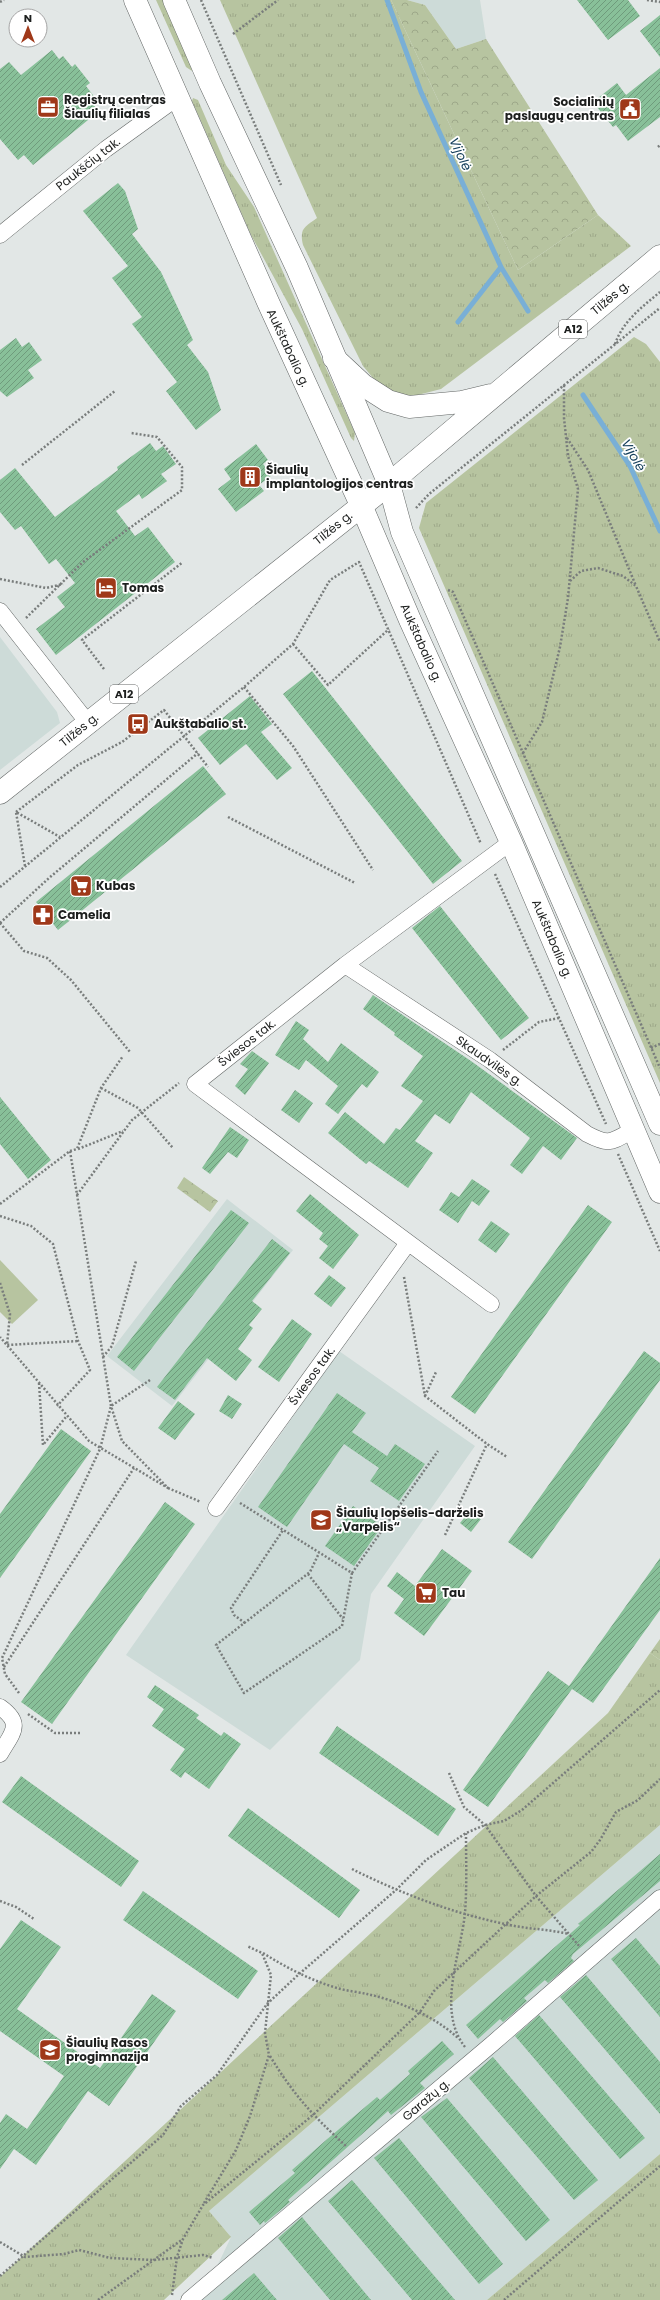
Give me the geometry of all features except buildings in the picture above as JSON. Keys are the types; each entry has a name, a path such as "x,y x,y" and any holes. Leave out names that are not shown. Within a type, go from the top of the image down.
{"main road":[{"name":"Aukštabalio g.","path":"136,0 268,302 361,505 410,620 510,842 660,1192"},
{"path":"174,0 210,83 297,268 334,358 389,484 402,532 660,1124"},
{"path":"178,97 210,83"},
{"name":"Tilžės g.","path":"0,793 389,484 660,256"},
{"path":"334,358 363,386 388,401 409,408 462,402 496,394"}],"street":[{"name":"Paukščių tak.","path":"0,235 106,150 178,97"},
{"path":"0,611 88,723"},
{"name":"Šviesos tak.","path":"195,1084 345,965 510,842"},
{"name":"Skaudvilės g.","path":"345,965 490,1060 587,1134 602,1142 613,1141"},
{"path":"195,1084 404,1249 491,1304"},
{"path":"613,1141 633,1130"},
{"name":"Šviesos tak.","path":"216,1508 404,1249"},
{"path":"0,1707 13,1719 14,1730 0,1754"},
{"name":"Garažų g.","path":"189,2300 539,2001 591,1959 660,1898"}],"path":[{"path":"0,2 4,0"},
{"path":"202,0 284,190"},
{"path":"233,34 253,17 278,0"},
{"path":"647,0 660,2"},
{"path":"615,344 620,330 640,308 660,292"},
{"path":"413,514 418,504 429,494 660,308"},
{"path":"523,753 542,722 560,647 570,581 578,489 568,456 564,385"},
{"path":"22,465 115,391"},
{"path":"14,629 63,584 83,562 182,490 182,467 157,437 130,433"},
{"path":"566,436 588,470 660,642"},
{"path":"104,670 82,640 183,562"},
{"path":"0,887 244,687 293,644 330,580 359,562 660,1251"},
{"path":"570,581 581,571 598,568 623,576 636,586"},
{"path":"0,579 46,588 63,584"},
{"path":"446,589 453,592 660,1068"},
{"path":"293,644 328,685 388,629 410,620"},
{"path":"244,687 293,746 373,870"},
{"path":"16,812 78,765 122,742 164,710 208,767"},
{"path":"130,1052 71,980 47,958 24,951 0,923 49,878 198,753"},
{"path":"16,812 60,837"},
{"path":"16,812 25,866"},
{"path":"228,817 355,883"},
{"path":"490,1060 539,1022 559,1018"},
{"path":"651,1048 660,1044"},
{"path":"77,1149 100,1088 123,1056"},
{"path":"77,1195 132,1120 179,1083 195,1084"},
{"path":"100,1088 138,1108 173,1148"},
{"path":"0,1204 70,1151 124,1131"},
{"path":"70,1151 111,1406 122,1441 168,1488"},
{"path":"0,1216 31,1226 53,1244 78,1341 90,1370 57,1406"},
{"path":"404,1249 425,1396 487,1444 507,1457"},
{"path":"103,1357 112,1346 136,1261"},
{"path":"0,1283 10,1314 7,1345"},
{"path":"0,1337 39,1382 66,1417 88,1441 168,1488 216,1508"},
{"path":"7,1345 78,1341"},
{"path":"425,1396 436,1372"},
{"path":"19,1693 5,1674 2,1658 100,1449 111,1406 150,1380"},
{"path":"39,1382 44,1445 66,1417"},
{"path":"445,1535 487,1444"},
{"path":"320,1553 308,1574 216,1645 244,1693 342,1626 352,1573 438,1451"},
{"path":"4,1667 134,1468"},
{"path":"226,1494 352,1573"},
{"path":"245,1623 234,1615 232,1608 283,1530"},
{"path":"308,1574 343,1619"},
{"path":"0,2276 25,2256 163,2135 182,2106 217,2075 267,2004 298,1975 396,1890 426,1860 466,1833 485,1825 504,1821 522,1810 660,1690"},
{"path":"26,1712 55,1733 81,1733"},
{"path":"450,1773 464,1807 485,1825 536,1896 591,1959"},
{"path":"203,2206 313,2115 420,2012 434,1991 536,1896 590,1852 600,1840 616,1812 638,1800 660,1779"},
{"path":"459,2039 453,2019 452,1975 465,1914 466,1833"},
{"path":"352,1869 396,1890 465,1914 505,1924 547,1929 569,1934"},
{"path":"0,1901 16,1907 34,1919"},
{"path":"247,1946 262,1953 298,1975 339,1989 369,1994 420,2012 448,2028 474,2058"},
{"path":"262,1953 271,1975 264,2033 269,2055 290,2089 313,2115 357,2158"},
{"path":"172,2300 176,2257 183,2239 236,2150 250,2116 269,2055"},
{"path":"504,2300 660,2166"},
{"path":"98,2300 183,2239"},
{"path":"0,2242 25,2256 64,2254 79,2250 110,2258 154,2260 203,2255 231,2264"}],"shaded area":[{"path":"407,0 480,0 486,39 456,49 425,5"},
{"path":"0,637 57,712 60,723 0,770"},
{"path":"227,1199 293,1250 172,1406 107,1356"},
{"name":"Šiaulių lopšelis-darželis „Varpelis“","path":"339,1351 475,1446 371,1594 360,1660 270,1750 126,1655"},
{"path":"660,1825 660,2154 487,2300 201,2300 231,2237 209,2211"}],"green space":[{"path":"156,0 163,0 191,63 192,71 186,67"},
{"path":"220,0 391,0 518,270 598,215 631,246 441,389 410,397 386,389 373,378 363,366 303,245 302,235 304,228 317,218"},
{"path":"391,0 407,0 425,5 456,49 486,39 598,215 518,270"},
{"path":"193,98 198,100 226,165 254,207 355,433 354,441 351,438 302,329 251,235 192,101"},
{"path":"634,337 646,344 660,362 660,1083 419,528 426,503"},
{"path":"184,1177 218,1201 210,1212 177,1188"},
{"path":"0,1260 38,1300 12,1324 0,1312"},
{"path":"660,1639 660,1660 650,1653"},
{"path":"650,1653 660,1660 660,1825 209,2211 231,2237 164,2300 0,2300 0,2277 608,1713"},
{"path":"660,2154 660,2300 487,2300"}],"waterway":[{"name":"Vijolė","path":"387,0 421,92 501,267 528,311"},
{"path":"458,322 501,267"},
{"name":"Vijolė","path":"583,395 630,466 660,531"}],"place":[{"name":"Registrų centras Šiaulių filialas","path":"48,107"},
{"name":"Socialinių paslaugų centras","path":"630,109"},
{"name":"Šiaulių implantologijos centras","path":"250,477"},
{"name":"Tomas","path":"106,588"},
{"name":"Aukštabalio st.","path":"138,724"},
{"name":"Kubas","path":"81,886"},
{"name":"Camelia","path":"43,915"},
{"name":"Šiaulių lopšelis-darželis „Varpelis“","path":"321,1520"},
{"name":"Tau","path":"426,1593"},
{"name":"Šiaulių Rasos progimnazija","path":"50,2050"}]}
